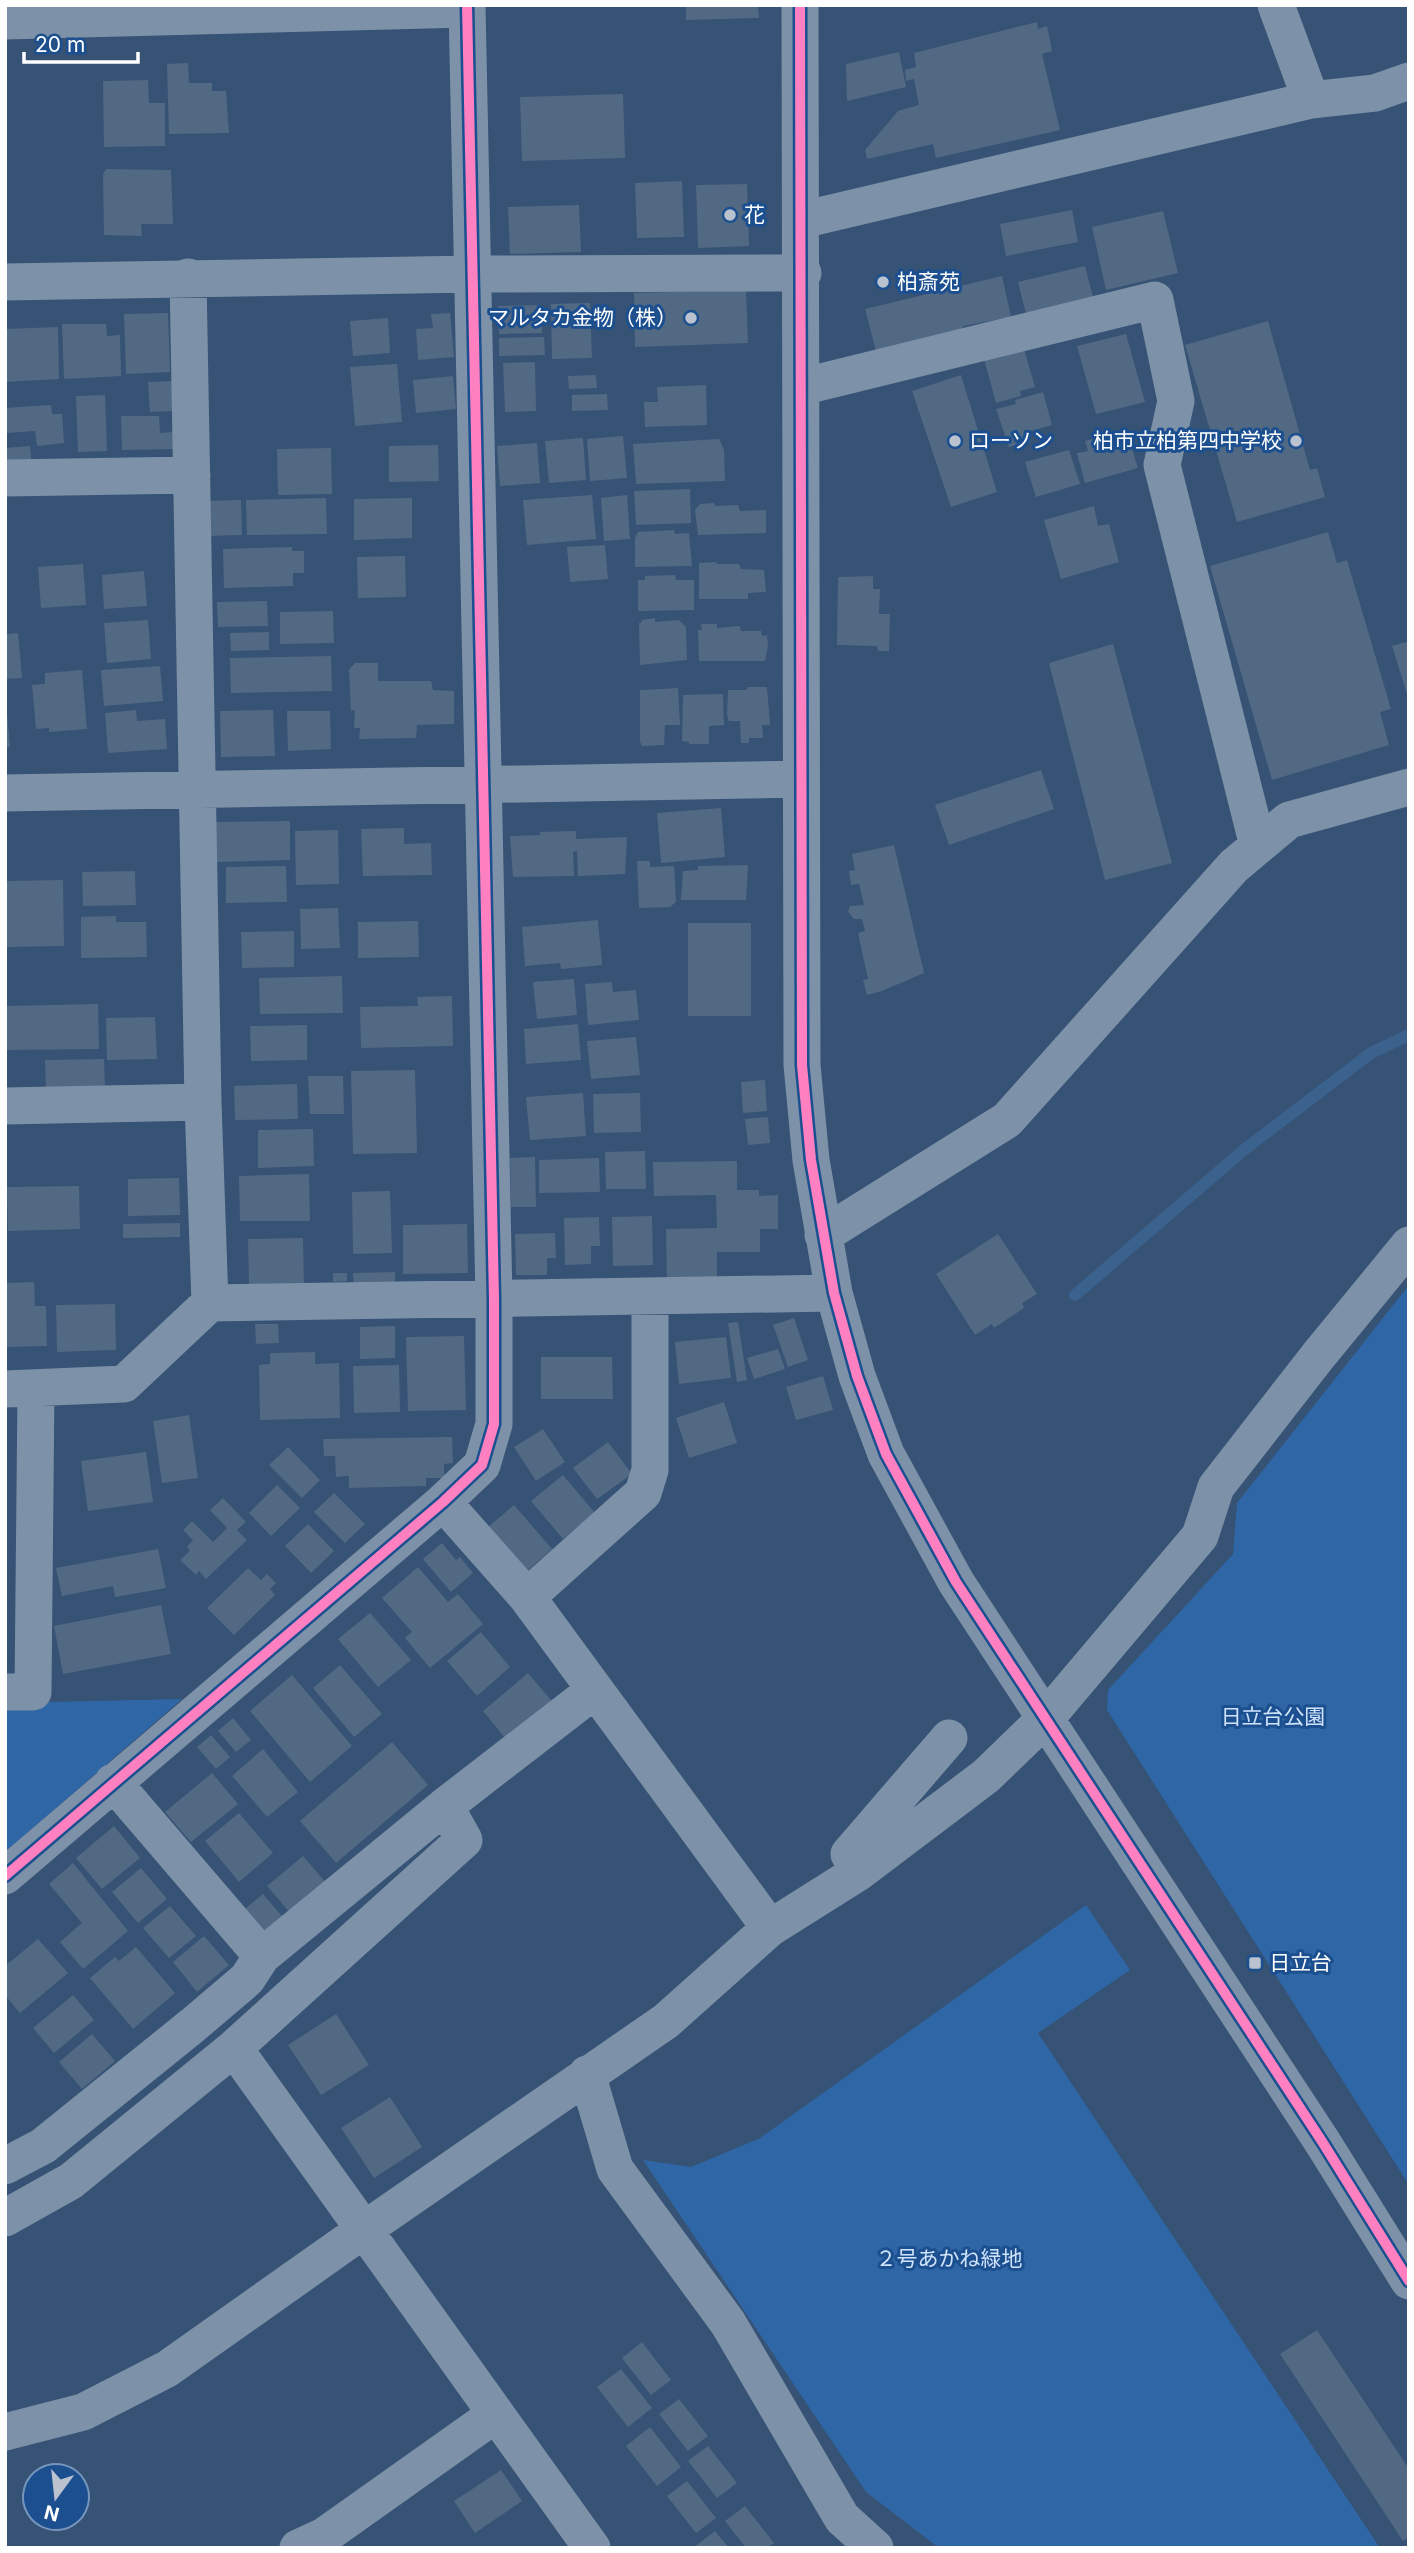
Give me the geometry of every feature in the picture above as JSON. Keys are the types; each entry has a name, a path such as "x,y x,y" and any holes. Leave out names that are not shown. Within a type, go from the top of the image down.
{"street":[{"path":"800,5 803,273 800,779 802,1065 811,1160 834,1293 857,1376 886,1454 956,1582 1316,2132 1409,2281"},
{"path":"1276,5 1311,100"},
{"path":"5,21 467,7 494,1299 494,1424 482,1465 443,1502 5,1876"},
{"path":"802,220 1311,100 1375,93 1409,81"},
{"path":"5,282 473,274 803,273"},
{"path":"188,278 203,1102 210,1303"},
{"path":"801,387 1156,300 1175,401 1162,466 1258,846"},
{"path":"5,478 192,475"},
{"path":"5,793 800,779"},
{"path":"823,1235 1007,1120 1234,866 1289,820 1409,788"},
{"path":"5,1107 203,1102"},
{"path":"5,2432 83,2412 167,2370 666,2021 770,1928 859,1872 986,1776 1046,1718 1200,1536 1216,1487 1409,1245"},
{"path":"5,1692 33,1692 21,1388 124,1384 210,1303 834,1293"},
{"path":"527,1597 643,1493 650,1470 650,1297"},
{"path":"443,1502 527,1597 770,1928"},
{"path":"5,2166 43,2146 183,2033 247,1979 262,1956 445,1806 594,1690"},
{"path":"859,1872 849,1854 949,1738"},
{"path":"113,1782 262,1956"},
{"path":"5,2218 71,2181 234,2048 464,1840 445,1806"},
{"path":"234,2048 592,2548"},
{"path":"587,2074 615,2169 728,2323 842,2518 875,2548"},
{"path":"318,2544 496,2413"}],"green space":[{"name":"日立台公園","path":"1409,1285 1409,2185 1107,1710 1108,1690 1233,1554 1237,1503"},
{"path":"182,1699 5,1852 5,1703"},
{"name":"２号あかね緑地","path":"1086,1905 1130,1970 1038,2033 1380,2548 939,2548 866,2492 643,2160 691,2167 760,2138"}],"building":[{"path":"686,5 758,5 759,18 686,20"},
{"path":"1037,22 1038,29 1047,26 1052,51 1042,54 1060,130 936,158 933,144 867,159 865,150 898,111 919,105 914,79 906,81 905,70 916,67 914,53"},
{"path":"899,52 906,87 847,101 846,64"},
{"path":"188,63 189,83 212,83 212,91 226,91 229,133 169,134 167,64"},
{"path":"148,80 149,103 165,103 165,146 104,147 103,81"},
{"path":"623,94 625,158 522,161 520,97"},
{"path":"106,169 171,170 173,224 141,224 142,236 104,235 103,174"},
{"path":"682,181 684,237 637,238 635,183"},
{"path":"747,184 749,246 698,248 696,185"},
{"path":"579,205 581,252 510,254 508,207"},
{"path":"1072,210 1078,242 1006,256 1000,224"},
{"path":"1163,211 1178,273 1106,290 1092,227"},
{"path":"1085,266 1094,301 1027,318 1018,282"},
{"path":"1002,276 1011,317 963,326 963,329 876,351 865,309"},
{"name":"マルタカ金物（株）","path":"746,290 748,343 635,347 634,293"},
{"path":"590,303 592,358 552,359 551,304"},
{"path":"541,305 542,333 499,334 498,306"},
{"path":"168,313 170,372 126,374 124,314"},
{"path":"450,313 454,357 418,360 416,329 433,328 431,314"},
{"path":"388,318 390,353 353,356 350,321"},
{"path":"1268,321 1310,470 1317,468 1325,497 1237,522 1185,345"},
{"path":"62,324 106,324 107,336 120,335 121,376 64,379"},
{"path":"58,327 59,379 5,382 5,329"},
{"path":"1126,334 1145,402 1096,414 1077,346"},
{"path":"544,337 545,355 499,356 499,338"},
{"path":"1024,349 1035,387 1020,391 1021,396 996,403 984,359"},
{"path":"535,362 536,411 505,412 503,363"},
{"path":"397,364 402,422 355,426 350,367"},
{"path":"596,375 597,388 569,389 568,376"},
{"name":"ローソン","path":"961,375 997,492 951,507 912,391"},
{"path":"453,376 456,409 416,413 413,380"},
{"path":"174,381 173,411 150,412 148,382"},
{"path":"706,385 707,425 645,427 644,402 658,402 657,387"},
{"path":"1043,392 1052,425 1028,432 1030,442 1009,447 996,409 1016,404 1015,400"},
{"path":"607,394 608,410 572,411 572,395"},
{"path":"105,395 107,451 78,452 76,396"},
{"path":"51,405 52,414 62,414 64,443 37,446 35,431 7,433 5,408"},
{"path":"121,416 159,416 160,433 174,432 176,449 122,450"},
{"path":"1126,430 1138,468 1085,483 1077,453 1088,451 1085,441"},
{"path":"623,436 627,478 590,481 587,439"},
{"path":"583,438 586,480 549,483 545,441"},
{"path":"719,439 724,450 725,481 636,484 633,444"},
{"path":"537,443 540,483 500,486 497,446"},
{"path":"438,445 439,481 389,482 389,446"},
{"path":"30,446 32,467 5,469 5,448"},
{"path":"331,448 332,494 278,495 277,449"},
{"path":"1069,450 1080,484 1036,497 1025,462"},
{"path":"690,489 691,523 636,525 634,491"},
{"path":"592,495 596,539 527,545 523,500"},
{"path":"627,495 630,539 604,541 601,498"},
{"path":"326,498 327,534 247,535 246,500"},
{"path":"412,498 412,538 354,540 354,499"},
{"path":"241,500 242,535 206,536 205,501"},
{"path":"714,503 715,506 738,505 740,511 766,510 766,533 698,535 695,510 700,504"},
{"path":"1094,506 1098,526 1109,524 1119,562 1061,579 1044,520"},
{"path":"674,530 675,534 689,533 692,566 635,567 635,538 638,532"},
{"path":"1328,532 1337,563 1347,560 1391,709 1380,712 1389,745 1272,780 1210,566"},
{"path":"605,545 608,579 570,582 567,547"},
{"path":"292,547 292,551 304,551 304,573 293,573 293,586 224,588 223,549"},
{"path":"405,556 406,597 358,598 357,557"},
{"path":"699,563 739,564 741,569 764,570 766,592 748,593 748,599 699,599"},
{"path":"83,564 86,605 41,608 38,567"},
{"path":"144,571 147,606 104,609 102,575"},
{"path":"675,575 676,580 694,580 694,610 638,611 638,580 645,580 645,576"},
{"path":"873,576 873,589 880,589 879,614 890,614 889,651 878,651 877,646 837,645 838,577"},
{"path":"267,601 268,626 218,627 217,602"},
{"path":"333,611 334,643 280,644 280,612"},
{"path":"655,618 655,622 679,620 686,627 687,660 640,665 639,623"},
{"path":"148,620 151,659 107,663 104,623"},
{"path":"701,624 717,624 717,628 740,626 741,631 761,631 762,636 767,635 765,661 699,661 698,630 702,630"},
{"path":"269,632 269,650 231,651 230,633"},
{"path":"18,633 22,678 5,679 5,634"},
{"path":"1409,641 1409,697 1408,697 1392,646"},
{"path":"1113,644 1172,863 1105,880 1049,663"},
{"path":"331,656 332,691 231,693 230,658"},
{"path":"355,663 378,663 378,681 431,681 433,690 454,691 454,724 417,725 416,738 359,739 360,728 354,728 355,710 351,711 349,670"},
{"path":"160,666 163,701 104,706 101,670"},
{"path":"82,670 87,729 49,732 49,728 36,729 32,685 45,684 45,673"},
{"path":"748,687 767,687 770,725 762,725 763,738 749,738 749,743 741,743 740,721 729,721 727,715 728,690 746,690"},
{"path":"678,688 680,725 665,725 664,745 642,746 640,690"},
{"path":"723,694 724,725 709,726 709,744 689,744 682,741 683,695"},
{"path":"136,710 137,721 165,719 167,749 108,753 105,713"},
{"path":"273,710 275,756 221,757 220,711"},
{"path":"287,711 330,711 331,749 288,751"},
{"path":"7,713 10,747 5,747"},
{"path":"1041,770 1054,809 949,845 935,805"},
{"path":"721,808 725,857 661,863 657,813"},
{"path":"290,821 290,860 216,862 215,822"},
{"path":"404,828 404,844 431,843 432,875 363,876 361,829"},
{"path":"338,830 339,884 296,885 295,831"},
{"path":"576,831 576,839 627,837 625,874 578,876 577,851 573,852 574,876 513,877 510,836"},
{"path":"894,845 924,973 867,995 863,980 868,979 858,933 865,931 862,919 854,919 848,912 850,906 864,905 859,884 851,885 849,871 855,870 852,854"},
{"path":"637,861 650,861 650,867 674,866 676,902 670,907 639,908"},
{"path":"748,865 746,900 681,900 683,871 698,870 698,866"},
{"path":"286,866 287,902 226,903 226,867"},
{"path":"135,871 136,905 83,906 82,872"},
{"path":"63,880 64,946 5,947 5,881"},
{"path":"338,908 340,948 301,949 300,909"},
{"path":"116,916 116,922 146,922 147,957 81,958 81,917"},
{"path":"598,920 602,965 561,969 560,963 525,966 522,927"},
{"path":"418,921 419,957 358,958 358,922"},
{"path":"688,923 751,923 751,1016 688,1016"},
{"path":"294,931 294,967 242,968 241,932"},
{"path":"342,976 343,1013 260,1014 259,978"},
{"path":"574,979 577,1015 537,1019 533,982"},
{"path":"612,982 613,992 636,990 639,1020 588,1025 585,984"},
{"path":"452,996 453,1046 361,1048 360,1007 418,1006 417,997"},
{"path":"98,1004 99,1049 5,1050 5,1006"},
{"path":"155,1017 157,1059 107,1060 106,1018"},
{"path":"578,1024 581,1060 526,1064 524,1029"},
{"path":"307,1025 307,1060 251,1061 250,1026"},
{"path":"636,1037 640,1075 591,1079 587,1041"},
{"path":"104,1059 105,1087 46,1088 45,1060"},
{"path":"415,1070 417,1153 353,1154 351,1071"},
{"path":"308,1076 343,1076 344,1114 310,1114"},
{"path":"765,1080 767,1111 743,1113 741,1082"},
{"path":"297,1084 298,1119 235,1120 234,1086"},
{"path":"583,1093 586,1136 530,1140 526,1097"},
{"path":"640,1093 641,1132 594,1133 593,1094"},
{"path":"768,1117 770,1143 748,1145 745,1119"},
{"path":"313,1129 314,1166 258,1168 258,1130"},
{"path":"645,1151 646,1189 606,1189 605,1152"},
{"path":"535,1157 536,1207 511,1207 510,1158"},
{"path":"599,1158 600,1192 539,1193 539,1160"},
{"path":"737,1161 737,1190 759,1190 759,1196 778,1195 778,1229 760,1229 760,1252 717,1252 717,1281 667,1282 666,1229 717,1228 716,1195 654,1196 653,1162"},
{"path":"309,1174 310,1221 240,1221 239,1176"},
{"path":"179,1178 180,1215 128,1216 128,1179"},
{"path":"79,1186 80,1229 8,1231 7,1187"},
{"path":"390,1191 392,1253 353,1254 352,1192"},
{"path":"652,1216 653,1265 613,1266 612,1217"},
{"path":"599,1217 600,1246 591,1246 591,1264 565,1265 564,1218"},
{"path":"180,1223 180,1237 123,1238 123,1224"},
{"path":"467,1224 468,1273 403,1274 403,1225"},
{"path":"555,1233 556,1258 547,1258 547,1275 516,1275 515,1234"},
{"path":"998,1234 1037,1294 1022,1303 1024,1308 994,1328 992,1324 975,1335 936,1274"},
{"path":"303,1238 304,1284 249,1285 248,1239"},
{"path":"395,1272 395,1289 354,1290 353,1273"},
{"path":"333,1273 347,1273 347,1281 333,1282"},
{"path":"34,1282 35,1306 46,1306 47,1346 5,1347 5,1283"},
{"path":"115,1304 116,1350 57,1352 56,1305"},
{"path":"794,1318 808,1360 788,1367 773,1325"},
{"path":"738,1322 747,1380 737,1382 728,1323"},
{"path":"255,1324 278,1324 279,1343 256,1344"},
{"path":"395,1326 395,1358 360,1359 360,1327"},
{"path":"464,1336 466,1410 408,1411 406,1337"},
{"path":"726,1337 731,1378 679,1384 675,1342"},
{"path":"778,1349 785,1369 754,1379 747,1358"},
{"path":"315,1352 315,1364 339,1363 340,1418 260,1420 259,1365 270,1364 270,1353"},
{"path":"541,1357 612,1357 613,1399 541,1399"},
{"path":"399,1365 400,1412 354,1413 353,1366"},
{"path":"823,1376 833,1410 796,1420 786,1387"},
{"path":"724,1402 737,1443 689,1458 676,1418"},
{"path":"189,1415 198,1478 162,1483 153,1421"},
{"path":"543,1429 565,1462 536,1481 514,1447"},
{"path":"452,1437 453,1463 444,1464 444,1478 426,1478 426,1486 349,1488 349,1476 336,1477 335,1456 324,1456 323,1439"},
{"path":"608,1442 632,1474 597,1499 573,1468"},
{"path":"288,1447 320,1480 302,1498 269,1465"},
{"path":"146,1452 153,1502 88,1511 81,1461"},
{"path":"563,1475 595,1513 563,1539 531,1501"},
{"path":"277,1485 300,1508 271,1536 249,1513"},
{"path":"334,1493 365,1524 345,1543 314,1512"},
{"path":"223,1498 246,1522 237,1530 247,1540 206,1579 199,1571 196,1575 180,1560 190,1551 187,1547 193,1540 183,1530 192,1521 213,1542 227,1528 210,1510"},
{"path":"514,1505 552,1549 526,1572 488,1527"},
{"path":"308,1524 334,1551 311,1573 285,1546"},
{"path":"442,1543 456,1560 460,1557 473,1573 451,1592 423,1559"},
{"path":"158,1549 166,1588 115,1597 113,1586 62,1596 56,1568"},
{"path":"418,1567 448,1602 458,1594 483,1624 430,1668 405,1638 412,1632 382,1598"},
{"path":"248,1568 261,1580 267,1574 276,1583 270,1589 275,1595 234,1635 207,1608"},
{"path":"161,1605 171,1654 63,1674 54,1626"},
{"path":"370,1613 411,1660 378,1687 338,1639"},
{"path":"481,1632 510,1667 477,1696 447,1661"},
{"path":"340,1665 382,1714 354,1737 313,1688"},
{"path":"528,1673 556,1706 510,1744 483,1711"},
{"path":"292,1675 352,1746 310,1782 250,1711"},
{"path":"233,1718 251,1740 236,1752 218,1731"},
{"path":"211,1735 230,1757 216,1769 197,1747"},
{"path":"392,1742 428,1785 336,1863 300,1821"},
{"path":"263,1749 298,1792 267,1817 232,1776"},
{"path":"212,1773 238,1804 191,1842 165,1812"},
{"path":"239,1813 273,1853 239,1882 205,1841"},
{"path":"114,1826 140,1858 102,1889 76,1858"},
{"path":"303,1856 328,1885 292,1915 267,1886"},
{"path":"73,1863 128,1931 83,1969 60,1942 82,1923 49,1884"},
{"path":"141,1868 167,1899 138,1923 112,1892"},
{"path":"263,1894 287,1922 269,1937 245,1909"},
{"path":"170,1906 196,1936 169,1958 143,1928"},
{"path":"204,1936 229,1965 197,1992 173,1962"},
{"path":"38,1939 68,1973 20,2013 5,1995 5,1966"},
{"path":"136,1947 175,1993 133,2029 90,1978 115,1957 119,1961"},
{"path":"73,1995 94,2020 54,2053 33,2028"},
{"path":"336,2014 369,2065 321,2095 288,2045"},
{"path":"92,2034 115,2061 82,2089 59,2062"},
{"path":"390,2097 422,2147 374,2178 341,2128"},
{"path":"1317,2330 1409,2469 1409,2537 1403,2541 1280,2354"},
{"path":"642,2342 671,2380 651,2395 622,2358"},
{"path":"621,2369 652,2408 628,2427 597,2387"},
{"path":"679,2399 708,2436 688,2451 659,2414"},
{"path":"650,2427 681,2467 657,2486 626,2446"},
{"path":"708,2446 737,2483 717,2498 688,2461"},
{"path":"501,2470 522,2501 475,2533 454,2501"},
{"path":"687,2481 716,2518 696,2533 667,2496"},
{"path":"745,2506 774,2543 767,2548 746,2548 725,2521"},
{"path":"715,2531 729,2548 693,2548"}],"waterway":[{"path":"1075,1295 1245,1149 1371,1053 1409,1035"}],"cycle path":[{"path":"5,1876 443,1502 482,1465 494,1424 494,1299 467,5"},
{"path":"800,5 802,1065 811,1160 834,1293 857,1376 886,1454 956,1582 1323,2143 1409,2281"}],"place":[{"name":"花","path":"730,215"},
{"name":"柏斎苑","path":"883,282"},
{"name":"マルタカ金物（株）","path":"691,318"},
{"name":"ローソン","path":"955,441"},
{"name":"柏市立柏第四中学校","path":"1296,441"},
{"name":"日立台","path":"1255,1963"}]}
